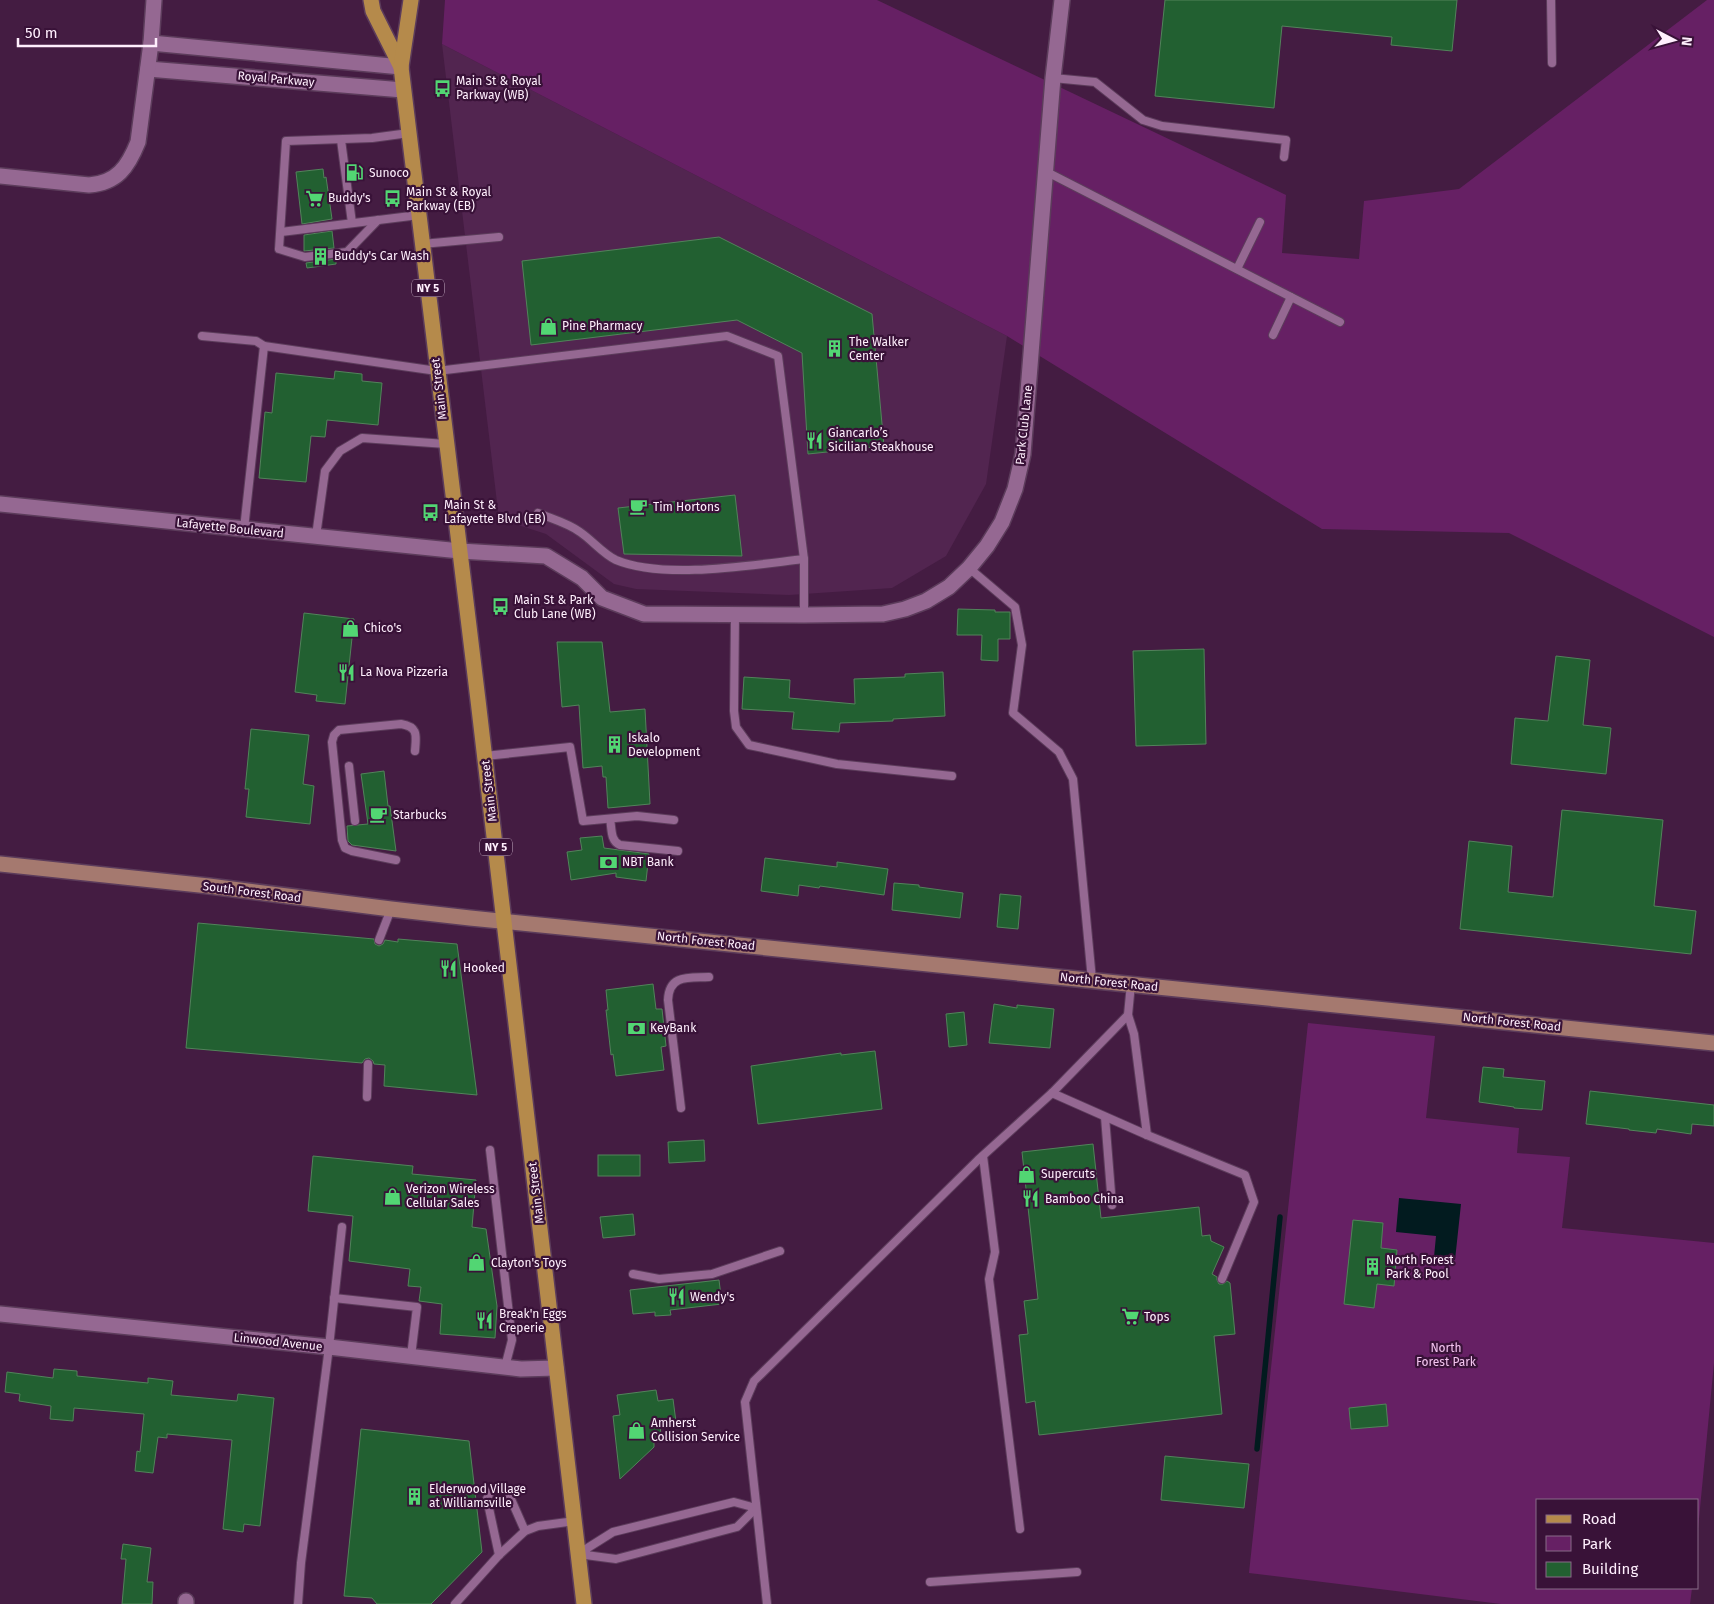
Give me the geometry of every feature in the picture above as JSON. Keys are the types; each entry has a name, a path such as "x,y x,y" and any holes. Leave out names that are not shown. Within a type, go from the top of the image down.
{"main road":[{"name":"Main Street","path":"371,0 373,11 401,67"},
{"name":"Main Street","path":"411,0 401,67 403,90 485,756 584,1604"}],"street":[{"path":"0,176 98,184 112,179 123,170 132,157 138,142 151,43 154,0"},
{"name":"Park Club Lane","path":"460,550 546,556 582,578 602,598 644,614 804,616 884,614 926,601 949,587 969,568 987,546 1002,522 1015,489 1024,454 1045,171 1062,0"},
{"name":"Royal Parkway","path":"151,43 401,67"},
{"name":"Royal Parkway","path":"148,69 403,90"},
{"name":"Lafayette Boulevard","path":"0,504 460,550"},
{"name":"South Forest Road","path":"0,864 209,886 504,921"},
{"name":"North Forest Road","path":"504,921 1714,1043"},
{"name":"Linwood Avenue","path":"0,1314 329,1347 521,1369 556,1368"}],"lane":[{"path":"1551,0 1552,63"},
{"path":"1053,78 1095,82 1142,120 1162,126 1286,140 1284,157"},
{"path":"378,220 347,252 305,257 279,249 286,141 372,138 409,133"},
{"path":"341,140 352,223"},
{"path":"1045,171 1340,322"},
{"path":"281,232 419,215"},
{"path":"1237,269 1260,222"},
{"path":"422,244 499,237"},
{"path":"1273,335 1291,297"},
{"path":"202,336 256,341 264,346 437,371 728,336 778,356 804,560 804,616"},
{"path":"244,529 264,346"},
{"path":"316,536 325,471 340,451 362,438 446,444"},
{"path":"538,514 578,530 614,559 639,568 685,570 804,560"},
{"path":"969,568 1015,607 1022,645 1013,713 1059,752 1073,779 1092,980"},
{"path":"735,615 734,711 736,727 749,745 837,764 952,776"},
{"path":"396,860 345,848 342,840 332,742 334,735 339,730 401,724 409,726 414,730 416,735 415,751"},
{"path":"485,756 570,747 582,822 637,816 674,820"},
{"path":"350,766 355,821"},
{"path":"610,819 613,840 620,845 678,851"},
{"path":"379,940 391,909"},
{"path":"681,1108 668,991 677,980 709,977"},
{"path":"1131,984 1128,1015 1134,1034 1148,1135"},
{"path":"767,1604 745,1402 754,1381 983,1156 1052,1093 1128,1015"},
{"path":"367,1097 368,1064"},
{"path":"1052,1093 1245,1175 1254,1202 1222,1279"},
{"path":"1105,1117 1112,1205"},
{"path":"490,1150 512,1340 505,1367"},
{"path":"983,1156 995,1252 989,1279 1020,1529"},
{"path":"298,1604 314,1452 329,1347 342,1227"},
{"path":"632,1274 659,1279 712,1274 780,1251"},
{"path":"334,1298 417,1307 411,1356"},
{"path":"499,1555 486,1498 494,1488 501,1487 507,1490 526,1531"},
{"path":"578,1554 613,1532 734,1502 756,1508"},
{"path":"578,1554 616,1559 736,1527 756,1508"},
{"path":"455,1604 499,1555 526,1531 538,1526 575,1521"},
{"path":"930,1582 1077,1572"}],"shaded area":[{"path":"442,44 1007,336 986,484 946,556 892,588 789,595 636,589 614,584 546,534 499,519"},
{"path":"1399,1198 1461,1204 1455,1260 1434,1257 1436,1236 1396,1232"}],"green space":[{"path":"445,0 877,0 1286,195 1282,253 1359,259 1364,201 1459,189 1707,0 1714,0 1714,637 1509,533 1322,529 1007,336 442,44"},
{"name":"North Forest Park","path":"1308,1023 1435,1036 1426,1118 1519,1128 1517,1153 1570,1157 1562,1228 1714,1243 1714,1363 1699,1519 1699,1499 1536,1499 1536,1589 1692,1589 1690,1604 1501,1604 1249,1573"}],"building":[{"path":"1165,0 1457,0 1452,51 1391,45 1392,37 1282,26 1274,108 1155,96"},
{"name":"Buddy's","path":"323,169 324,178 326,177 332,219 302,224 296,172"},
{"path":"332,231 334,248 304,251 304,235"},
{"name":"The Walker Center","path":"719,237 872,314 884,446 808,454 802,353 737,320 531,345 522,261"},
{"path":"336,259 336,264 307,268 306,263"},
{"path":"335,371 362,374 362,381 382,383 378,425 327,420 325,437 311,436 306,482 259,478 265,412 272,413 276,373 334,379"},
{"path":"735,495 742,556 624,554 618,508"},
{"path":"958,609 1010,612 1010,639 998,639 998,661 981,660 982,635 957,635"},
{"path":"304,613 354,619 345,704 316,701 317,695 295,692"},
{"path":"557,642 602,642 610,712 645,709 650,804 608,808 606,777 603,777 602,766 583,768 579,705 562,707"},
{"path":"1204,649 1206,744 1136,746 1133,651"},
{"path":"1556,656 1590,660 1583,725 1611,728 1606,774 1511,764 1515,718 1548,721"},
{"path":"943,672 945,716 893,719 893,721 840,723 839,732 792,729 794,712 742,709 744,677 790,680 789,698 855,704 854,679 905,677 905,674"},
{"path":"251,729 309,735 303,784 314,786 310,824 246,817 249,789 245,789"},
{"name":"Starbucks","path":"384,771 396,851 352,845 348,841 347,826 368,824 361,774"},
{"path":"1562,810 1663,820 1654,906 1696,911 1691,954 1460,929 1469,841 1512,846 1508,892 1553,897"},
{"name":"NBT Bank","path":"602,836 604,848 649,854 646,881 616,877 616,873 571,880 567,852 582,850 580,838"},
{"path":"765,858 837,867 837,862 888,869 884,895 799,885 798,896 761,891"},
{"path":"894,883 919,885 919,887 963,893 960,918 892,910"},
{"path":"1000,894 1021,896 1018,929 997,927"},
{"path":"198,923 374,939 375,944 379,946 385,940 398,942 398,939 457,944 477,1095 384,1086 385,1065 374,1064 369,1058 365,1059 362,1063 186,1048"},
{"name":"KeyBank","path":"653,984 656,1009 662,1009 666,1046 661,1047 664,1070 616,1076 613,1054 611,1055 606,1010 608,1010 606,990"},
{"path":"994,1004 1017,1008 1017,1005 1054,1009 1050,1048 989,1043"},
{"path":"964,1012 967,1045 949,1047 946,1014"},
{"path":"875,1051 882,1109 758,1124 751,1066 841,1053 841,1055"},
{"path":"1483,1067 1504,1069 1503,1077 1545,1081 1542,1110 1514,1108 1479,1102"},
{"path":"1590,1091 1714,1105 1714,1126 1692,1124 1691,1134 1657,1129 1656,1133 1586,1124"},
{"path":"704,1140 705,1161 669,1163 668,1142"},
{"name":"Tops","path":"1093,1144 1101,1218 1199,1207 1202,1236 1210,1235 1211,1241 1224,1247 1212,1274 1217,1277 1219,1284 1227,1281 1230,1283 1235,1334 1214,1336 1222,1414 1039,1435 1035,1401 1026,1403 1019,1335 1028,1334 1024,1301 1038,1299 1022,1152"},
{"path":"598,1155 640,1155 640,1176 598,1176"},
{"path":"313,1156 413,1166 412,1174 476,1180 472,1227 486,1229 497,1306 495,1338 440,1334 442,1304 419,1301 421,1287 408,1286 410,1269 349,1261 353,1216 308,1211"},
{"path":"633,1214 635,1235 603,1238 600,1217"},
{"name":"North Forest Park & Pool","path":"1353,1220 1383,1223 1381,1248 1397,1250 1394,1286 1377,1284 1374,1308 1344,1304"},
{"name":"Wendy's","path":"719,1280 722,1304 670,1310 671,1315 655,1316 655,1312 633,1314 630,1290"},
{"path":"54,1369 77,1371 77,1376 148,1383 148,1378 173,1381 171,1395 237,1401 238,1394 274,1398 260,1526 244,1524 243,1532 223,1529 232,1440 167,1434 167,1438 158,1437 153,1473 135,1471 137,1451 140,1452 144,1414 74,1408 73,1421 50,1419 51,1406 19,1401 20,1394 5,1392 7,1372 53,1378"},
{"name":"Amherst Collision Service","path":"656,1390 658,1401 673,1399 676,1422 660,1423 661,1437 654,1438 654,1447 620,1479 613,1416 620,1415 617,1395"},
{"path":"1386,1404 1388,1426 1351,1429 1349,1408"},
{"name":"Elderwood Village at Williamsville","path":"361,1429 469,1441 482,1552 431,1604 377,1604 372,1598 344,1596"},
{"path":"1165,1456 1249,1464 1244,1508 1161,1500"},
{"path":"123,1544 151,1548 147,1582 153,1582 152,1604 122,1604 126,1559 121,1559"}],"waterway":[{"path":"1257,1449 1280,1217"}],"place":[{"name":"Main St & Royal Parkway (WB)","path":"442,88"},
{"name":"Sunoco","path":"355,173"},
{"name":"Buddy's","path":"314,198"},
{"name":"Main St & Royal Parkway (EB)","path":"392,199"},
{"name":"Buddy's Car Wash","path":"320,256"},
{"name":"Pine Pharmacy","path":"548,326"},
{"name":"The Walker Center","path":"835,349"},
{"name":"Giancarlo’s Sicilian Steakhouse","path":"814,440"},
{"name":"Tim Hortons","path":"639,507"},
{"name":"Main St & Lafayette Blvd (EB)","path":"430,512"},
{"name":"Main St & Park Club Lane (WB)","path":"500,607"},
{"name":"Chico's","path":"350,628"},
{"name":"La Nova Pizzeria","path":"346,672"},
{"name":"Iskalo Development","path":"614,745"},
{"name":"Starbucks","path":"379,815"},
{"name":"NBT Bank","path":"608,862"},
{"name":"Hooked","path":"449,968"},
{"name":"KeyBank","path":"636,1028"},
{"name":"Supercuts","path":"1027,1174"},
{"name":"Verizon Wireless Cellular Sales","path":"392,1196"},
{"name":"Bamboo China","path":"1031,1199"},
{"name":"Clayton's Toys","path":"477,1263"},
{"name":"North Forest Park & Pool","path":"1372,1267"},
{"name":"Wendy's","path":"676,1297"},
{"name":"Tops","path":"1130,1317"},
{"name":"Break'n Eggs Creperie","path":"485,1321"},
{"name":"Amherst Collision Service","path":"637,1430"},
{"name":"Elderwood Village at Williamsville","path":"415,1496"}]}
